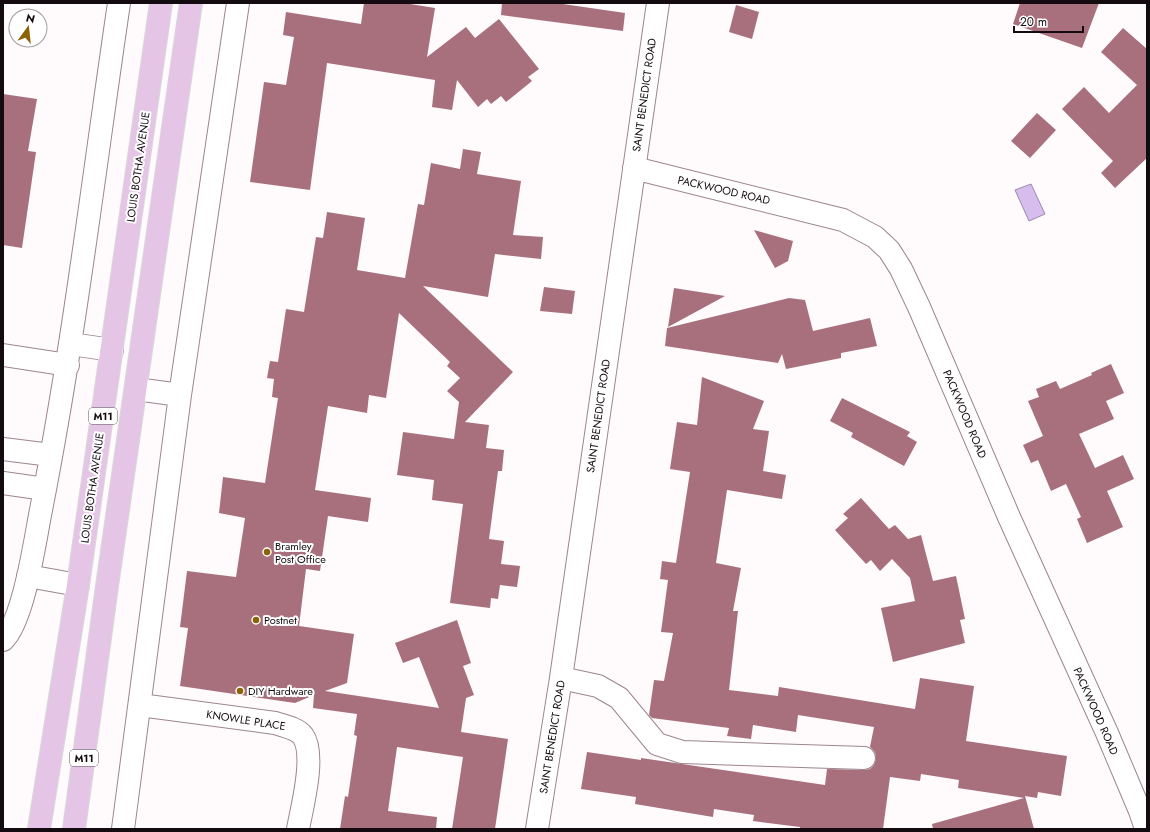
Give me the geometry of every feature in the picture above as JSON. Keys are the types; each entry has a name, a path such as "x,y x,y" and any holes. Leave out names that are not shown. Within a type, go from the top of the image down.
{"main road":[{"name":"LOUIS BOTHA AVENUE","path":"39,829 78,585 161,3"},
{"name":"M11","path":"74,829 107,586 191,3"}],"street":[{"path":"3,640 12,627 28,576 45,489 69,354 119,3"},
{"path":"123,829 180,395 238,3"},
{"name":"SAINT BENEDICT ROAD","path":"537,829 561,678 658,3"},
{"name":"PACKWOOD ROAD","path":"634,168 842,220 875,237 889,250 901,269 920,307 1009,517 1107,733 1140,811 1146,829"},
{"path":"3,355 69,354 112,350"},
{"path":"136,389 180,395"},
{"path":"3,449 51,455"},
{"path":"3,483 45,489"},
{"path":"28,576 78,585"},
{"path":"561,678 598,686 619,698 657,744 682,752 864,758"},
{"name":"KNOWLE PLACE","path":"140,705 275,723 292,728 303,736 307,746 308,768 298,829"}],"shaded area":[{"path":"1031,184 1045,214 1029,221 1015,190"}],"building":[{"path":"364,3 404,3 435,8 427,57 466,27 475,38 499,19 539,69 528,77 532,81 506,102 501,96 491,104 487,99 478,107 457,80 452,110 432,107 435,80 327,63 310,190 250,182 264,82 286,85 294,37 283,35 286,12 361,24"},
{"path":"502,3 556,3 625,13 623,31 501,15"},
{"path":"1020,3 1099,3 1082,48 1013,24"},
{"path":"736,5 759,12 752,39 729,32"},
{"path":"1123,28 1147,49 1147,158 1115,188 1101,173 1113,161 1062,109 1084,87 1109,113 1137,85 1101,52"},
{"path":"3,94 37,99 28,151 36,152 22,248 3,245"},
{"path":"1037,113 1056,130 1030,158 1011,141"},
{"path":"463,149 481,152 477,174 521,181 513,235 543,237 541,259 495,254 488,297 423,286 513,372 465,422 489,425 486,448 504,450 502,471 498,471 489,539 504,541 501,564 520,566 517,587 500,585 498,599 491,598 490,608 450,603 463,504 432,500 434,480 397,475 403,432 454,439 459,402 447,391 460,378 447,366 450,362 399,313 386,398 369,395 367,413 328,406 315,490 371,498 368,522 328,516 320,571 306,569 299,626 354,634 347,683 325,691 439,708 419,657 403,663 395,643 457,620 471,663 463,666 474,695 466,698 461,732 508,739 495,829 452,829 463,757 397,747 388,811 437,817 436,829 340,829 345,796 348,797 357,736 354,735 357,714 313,708 314,695 295,703 180,686 188,628 180,627 187,571 236,577 245,518 219,513 223,477 265,483 278,398 272,397 274,379 267,378 270,361 278,362 286,309 304,312 316,237 323,238 327,212 365,218 357,270 405,278 418,204 424,205 431,163 460,169"},
{"path":"754,230 793,241 788,261 775,268"},
{"path":"544,287 575,291 572,314 540,311"},
{"path":"674,288 725,296 668,327"},
{"path":"789,298 805,300 813,331 870,318 877,346 841,353 841,358 786,369 782,354 778,363 665,346 667,328"},
{"path":"1111,364 1124,393 1106,401 1114,419 1079,434 1095,468 1123,455 1134,479 1107,491 1123,527 1087,543 1077,519 1081,517 1066,484 1051,491 1038,460 1031,463 1023,445 1043,436 1028,401 1039,397 1036,389 1056,381 1060,389 1092,375 1091,373"},
{"path":"702,377 764,401 753,429 769,431 763,471 786,475 782,499 727,490 716,563 741,568 733,611 738,611 729,690 778,696 779,687 915,709 920,678 974,686 966,741 1067,756 1061,796 1038,792 1037,798 1025,796 1034,829 933,829 932,824 1024,798 958,788 959,780 921,774 920,781 890,777 883,829 800,829 800,827 753,821 754,815 714,809 713,817 635,804 636,797 581,789 587,752 641,760 641,758 825,785 827,769 870,769 874,765 876,759 875,752 870,747 874,727 798,715 796,732 753,725 751,739 727,736 729,728 652,718 649,715 654,680 664,681 673,633 661,632 668,580 660,579 662,561 676,563 690,472 670,469 677,422 697,425"},
{"path":"842,398 910,432 907,436 917,442 904,466 851,437 853,433 830,421"},
{"path":"861,498 889,529 895,525 908,539 921,535 933,581 956,576 965,619 960,620 965,643 893,662 881,608 915,601 910,578 892,559 880,571 871,560 866,564 835,530 848,518 843,514"}],"place":[{"name":"Bramley Post Office","path":"267,552"},
{"name":"Postnet","path":"256,620"},
{"name":"DIY Hardware","path":"240,691"}]}
